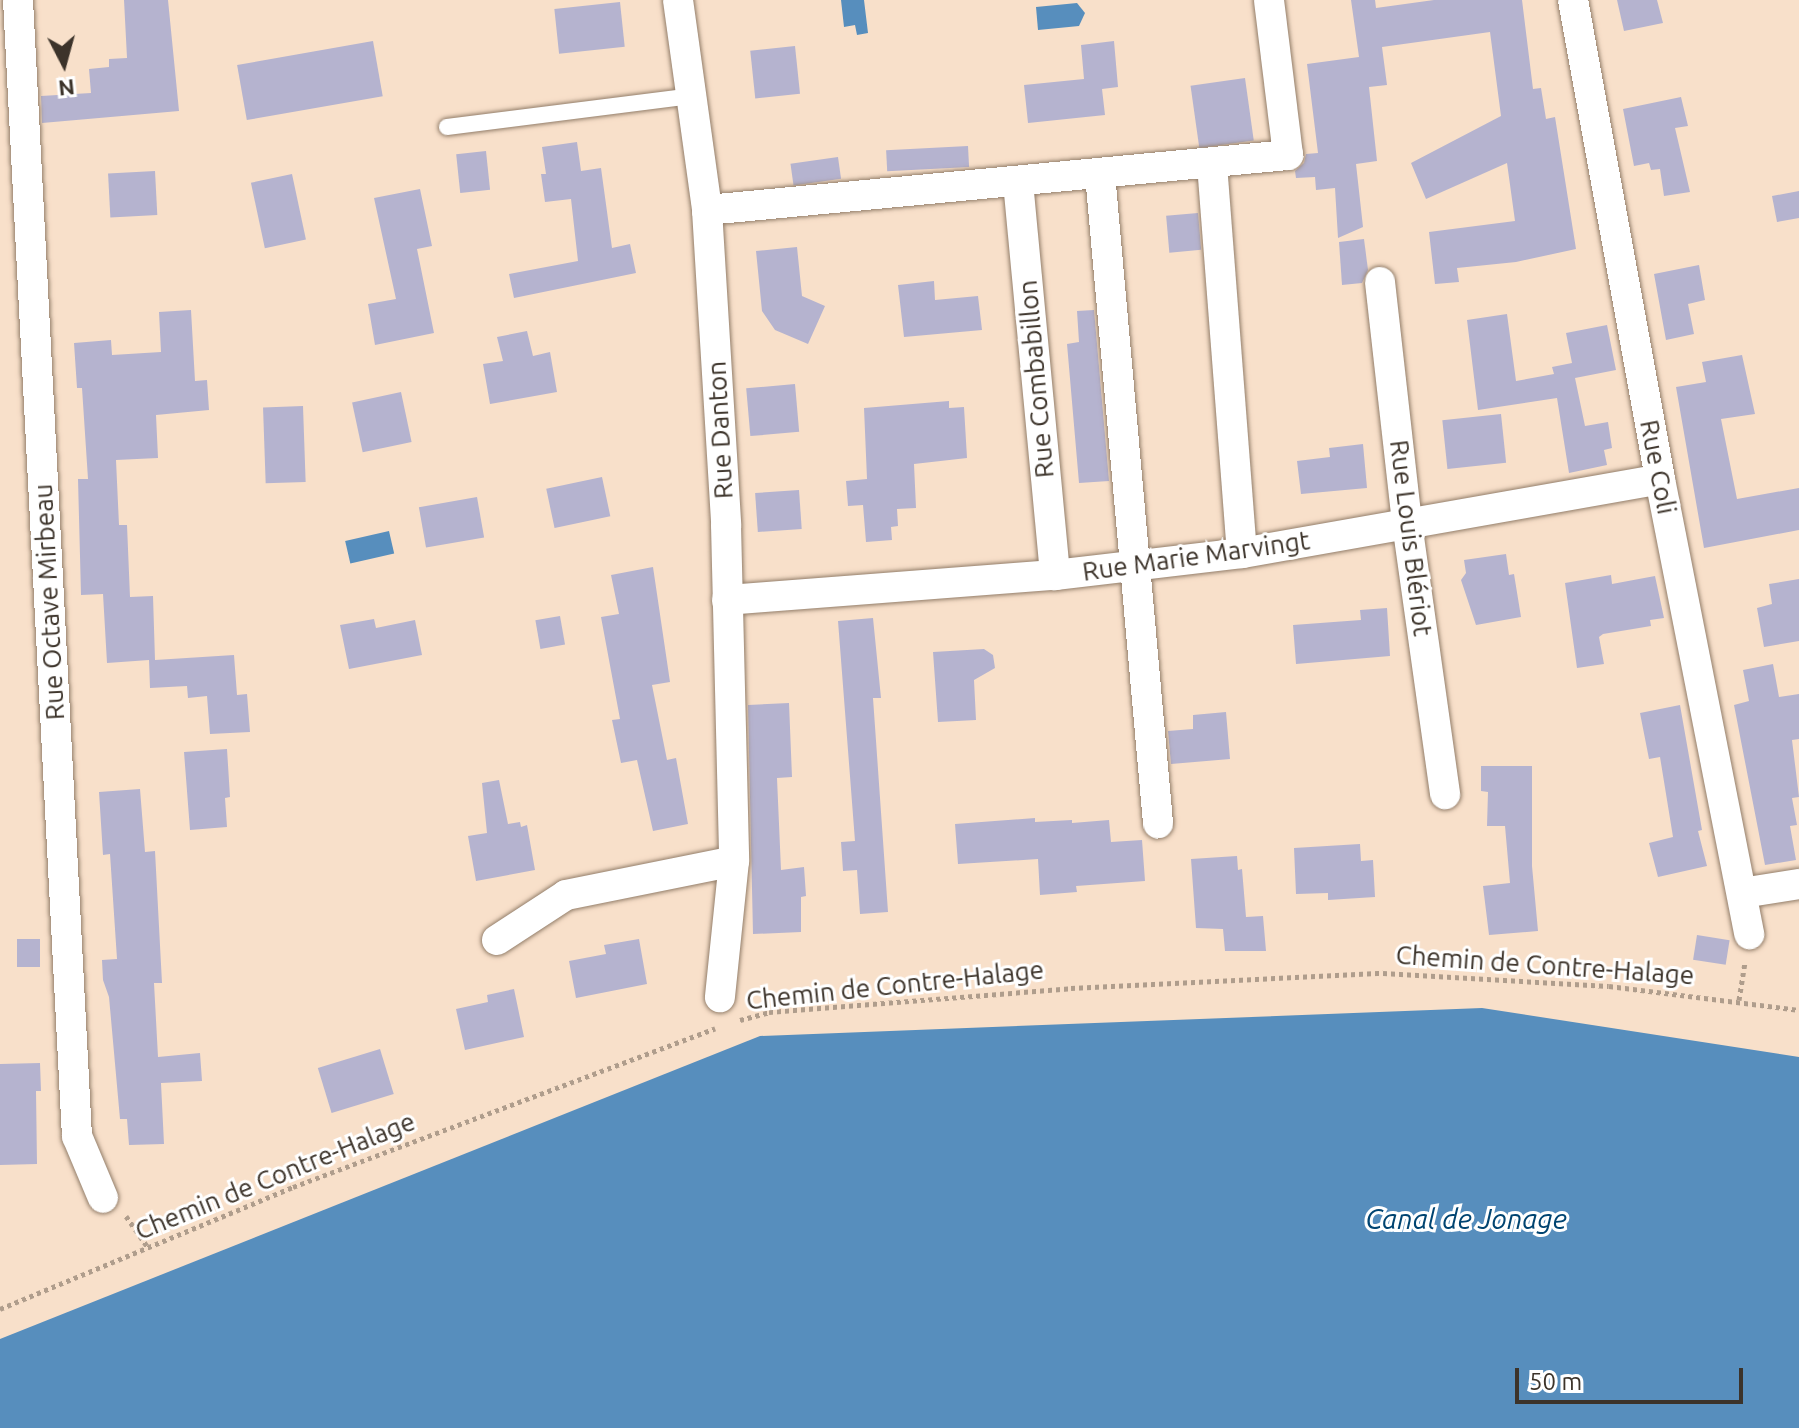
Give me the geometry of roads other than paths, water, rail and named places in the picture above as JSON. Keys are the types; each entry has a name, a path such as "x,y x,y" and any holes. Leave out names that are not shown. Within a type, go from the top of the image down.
{"street":[{"name":"Rue Octave Mirbeau","path":"18,0 77,1136 113,1204"},
{"name":"Rue Danton","path":"678,0 707,210 727,600 734,861 728,1014"},
{"path":"707,210 1288,155 1269,0"},
{"name":"Rue Coli","path":"1573,0 1660,479 1749,934"},
{"path":"1212,164 1242,553"},
{"path":"1100,174 1132,567 1158,823"},
{"name":"Rue Combabillon","path":"1018,182 1055,575"},
{"name":"Rue Louis Blériot","path":"1380,282 1407,523 1445,794"},
{"name":"Rue Marie Marvingt","path":"727,600 1055,575 1242,553 1660,479"},
{"path":"497,940 566,895 734,861"},
{"path":"1742,893 1799,884"}],"lane":[{"path":"447,127 691,96"}],"water":[{"path":"841,0 864,0 868,33 857,35 855,25 844,27"},
{"path":"1077,3 1085,13 1079,26 1038,30 1036,7"},
{"path":"389,531 394,553 350,564 345,541"},
{"name":"Canal de Jonage","path":"1482,1008 1799,1057 1799,1428 0,1428 0,1339 760,1036"}]}
